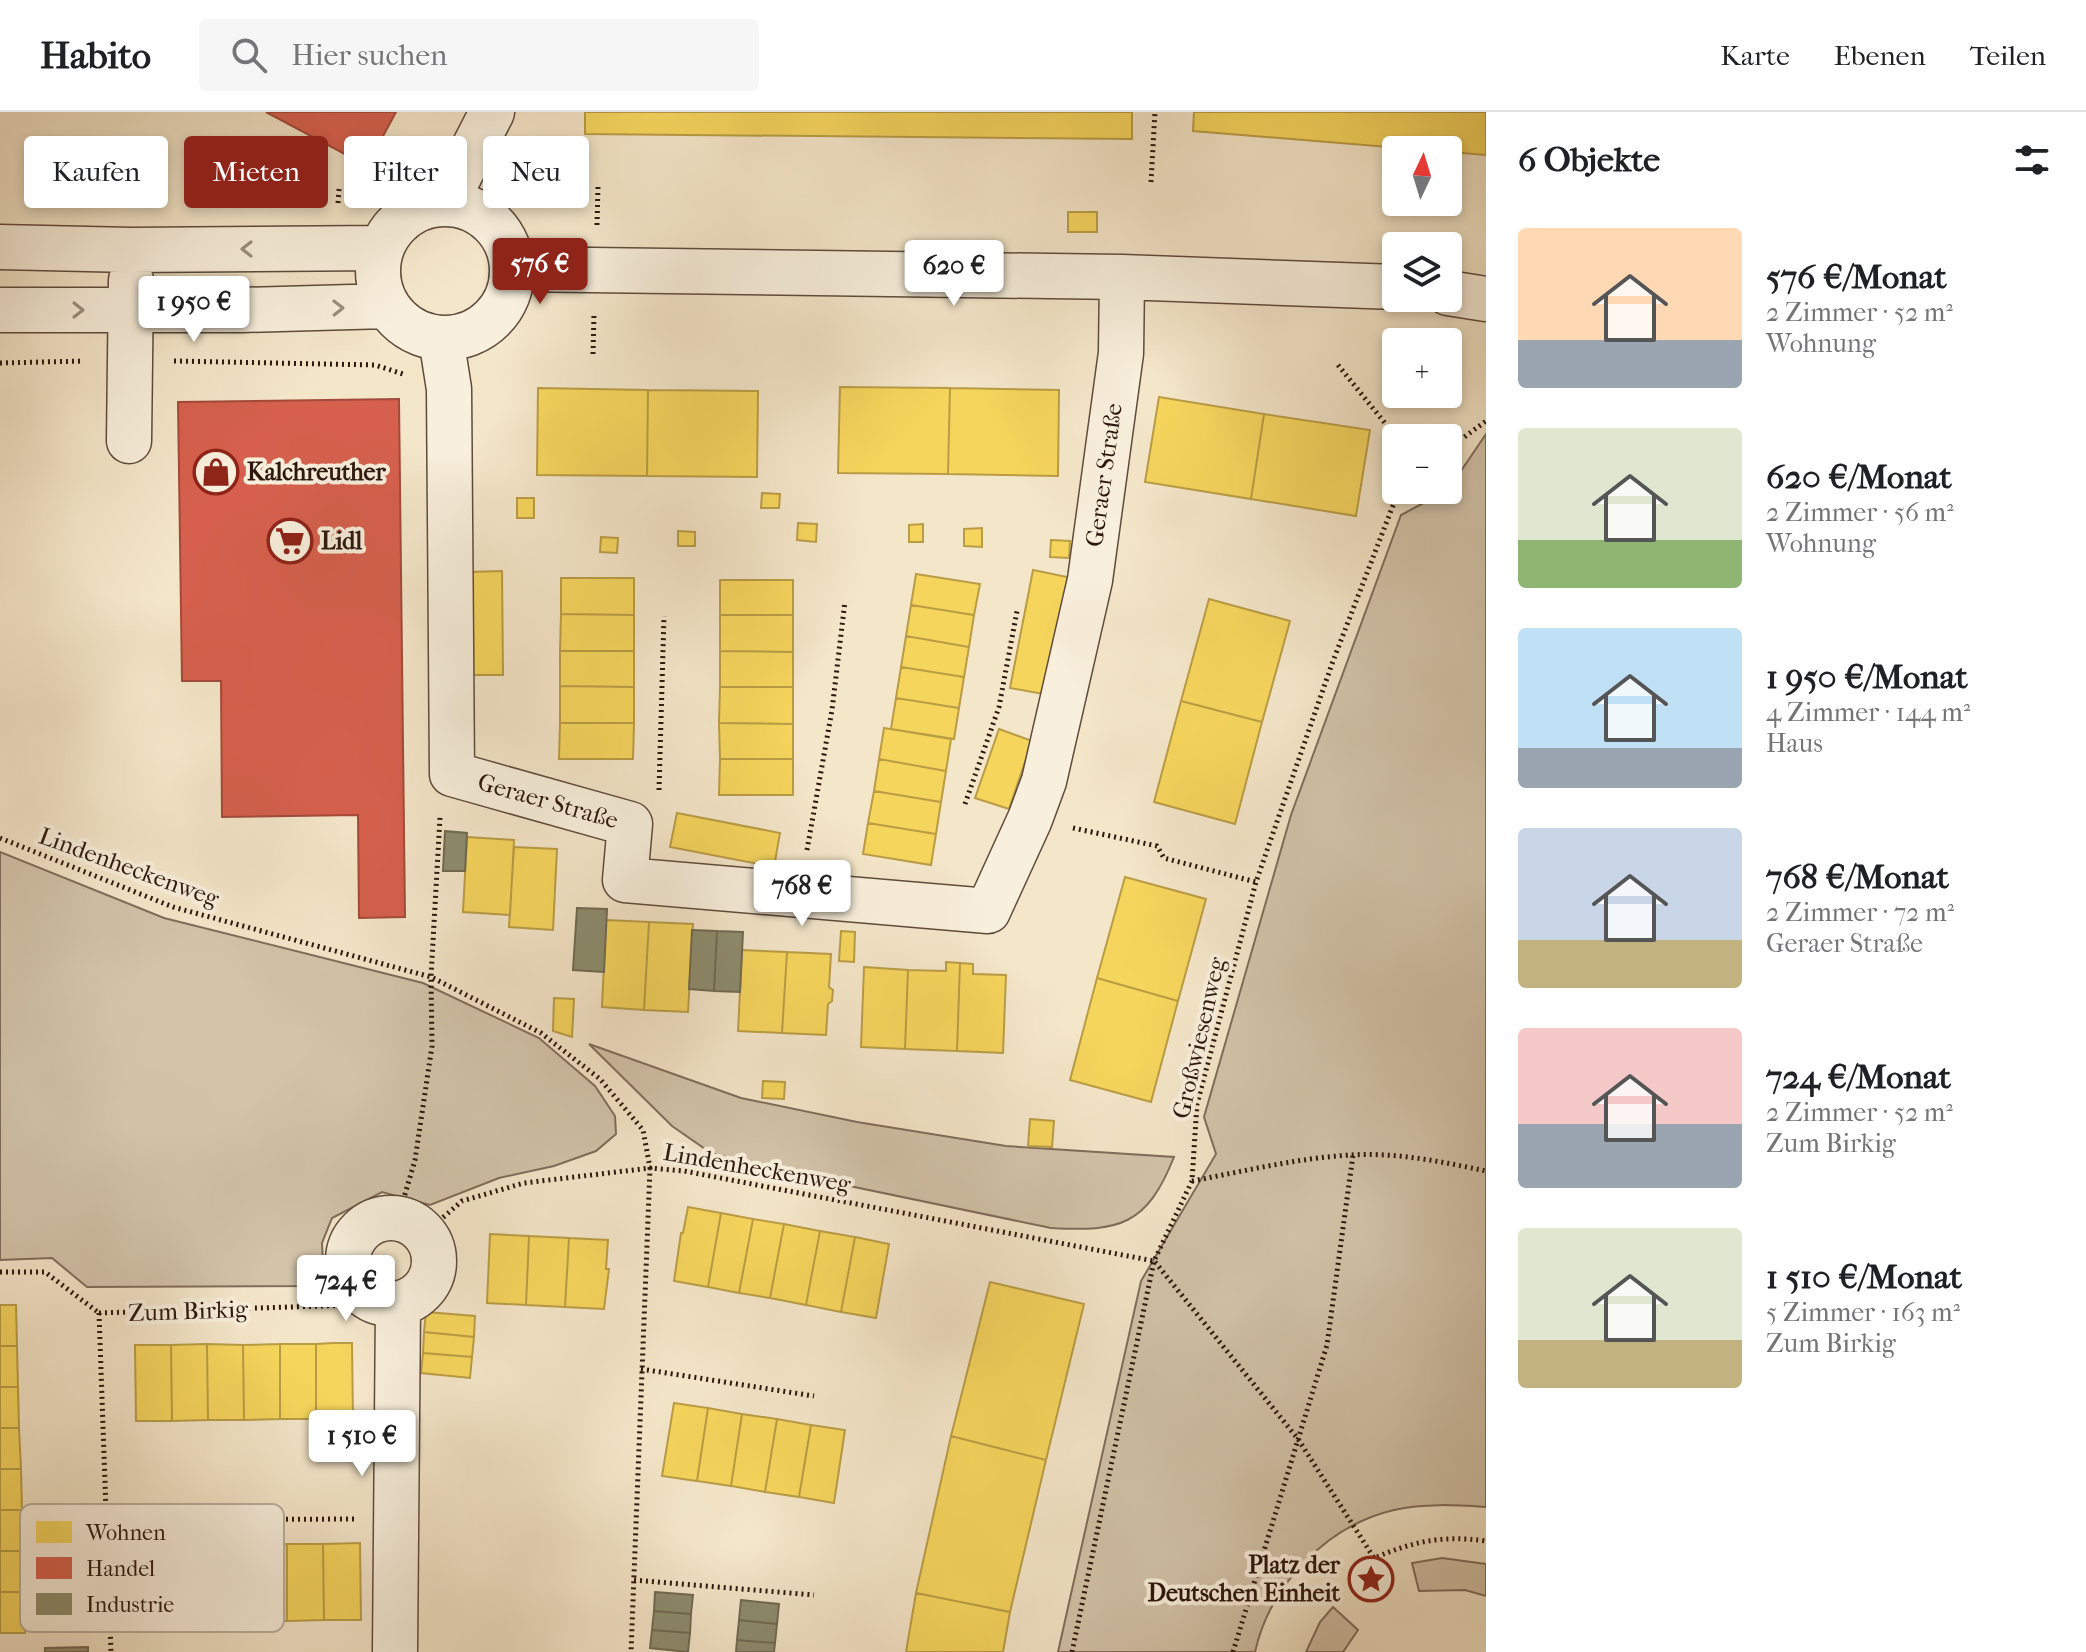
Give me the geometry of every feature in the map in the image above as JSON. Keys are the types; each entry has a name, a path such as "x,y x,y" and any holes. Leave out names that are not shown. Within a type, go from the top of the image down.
{"street":[{"path":"467,161 492,112"},
{"path":"422,208 406,216 391,230 381,248 377,268 379,288 387,306 401,323 420,334 441,338 460,337 478,330 493,319 504,305 511,287 513,269 503,236 492,222 467,207"},
{"path":"0,247 131,250 381,248"},
{"path":"129,441 131,250"},
{"path":"513,269 1122,277 1382,286"},
{"name":"Geraer Straße","path":"441,338 449,389 452,774 630,824 625,880 988,911 1044,781 1090,580 1121,353 1122,277"},
{"path":"1462,295 1486,299"},
{"path":"0,310 387,306"},
{"path":"371,1222 412,1225 432,1247 435,1261 432,1276 424,1289 412,1299 386,1302 353,1282 348,1269 348,1255 360,1230 371,1222"},
{"path":"386,1302 395,1518 395,1652"}],"path":[{"path":"1151,182 1155,112"},
{"path":"0,363 129,360 375,365 449,389"},
{"path":"1338,365 1386,424"},
{"path":"1462,438 1486,421"},
{"name":"Großwiesenweg","path":"1072,1652 1154,1261 1192,1181 1197,1104 1256,882 1333,661 1394,504"},
{"path":"800,894 832,710 845,601"},
{"path":"965,804 999,707 1017,611"},
{"path":"630,824 659,804 664,616"},
{"path":"452,774 441,796 431,977 432,1046 415,1160 412,1225 462,1201 524,1183 650,1168 631,1652"},
{"path":"1030,819 1157,846 1164,858 1256,882"},
{"name":"Lindenheckenweg","path":"0,838 173,907 431,977 541,1033 600,1079 643,1130 650,1168 684,1171 1154,1261"},
{"path":"1192,1181 1276,1165 1353,1155 1438,1161 1486,1171"},
{"path":"1233,1652 1327,1345 1353,1155"},
{"path":"1154,1261 1298,1439 1374,1558 1410,1543 1459,1537 1486,1541"},
{"path":"0,1272 45,1272 99,1313 105,1504"},
{"name":"Zum Birkig","path":"99,1313 386,1302"},
{"path":"641,1369 814,1396"},
{"path":"284,1519 395,1518"},
{"path":"634,1580 814,1595"},
{"path":"110,1632 111,1652"}],"shaded area":[{"path":"1486,434 1486,1507 1417,1506 1369,1518 1346,1530 1324,1544 1288,1582 1262,1627 1255,1652 1058,1652 1141,1281 1216,1154 1204,1117 1291,815 1401,515 1422,504 1462,504 1462,469"},
{"path":"0,852 164,918 423,983 539,1038 595,1086 615,1116 616,1134 596,1151 554,1166 499,1178 430,1205 382,1192 332,1218 322,1243 324,1286 87,1287 52,1258 0,1260"},
{"path":"589,1044 741,1098 857,1122 1006,1146 1174,1157 1153,1197 1128,1220 1096,1228 1051,1228 768,1169 711,1153 672,1126"},
{"path":"1442,1558 1486,1564 1486,1596 1465,1590 1419,1591 1412,1563"},
{"path":"1333,1607 1358,1630 1343,1652 1306,1652 1320,1622"}],"building: Wohnen":[{"path":"585,112 1132,112 1132,139 585,134"},
{"path":"1194,112 1486,112 1486,155 1462,153 1462,136 1382,136 1382,146 1193,131"},
{"path":"1068,212 1097,212 1097,232 1068,232"},
{"path":"840,387 950,388 948,474 838,473"},
{"path":"538,388 648,390 647,476 537,475"},
{"path":"950,388 1059,390 1058,476 948,474"},
{"path":"648,390 758,391 757,477 647,476"},
{"path":"1159,397 1264,414 1251,499 1145,482"},
{"path":"1264,414 1370,430 1356,516 1251,499"},
{"path":"762,493 780,494 779,508 761,508"},
{"path":"517,498 534,498 534,518 517,518"},
{"path":"798,523 817,524 816,542 797,540"},
{"path":"923,524 923,542 909,542 909,525"},
{"path":"982,528 982,547 964,546 964,529"},
{"path":"678,531 695,532 695,546 678,546"},
{"path":"601,537 618,538 617,553 600,552"},
{"path":"1051,540 1070,541 1069,558 1050,557"},
{"path":"1033,570 1072,578 1049,695 1010,688"},
{"path":"502,571 503,675 468,675 467,572"},
{"path":"916,574 980,584 974,615 911,605"},
{"path":"561,578 634,578 634,615 561,614"},
{"path":"720,580 793,580 793,615 720,615"},
{"path":"1209,599 1290,621 1262,722 1181,701"},
{"path":"911,605 974,615 969,647 906,636"},
{"path":"561,614 634,615 634,651 560,651"},
{"path":"720,615 793,615 793,652 720,651"},
{"path":"906,636 969,647 964,677 901,667"},
{"path":"560,651 634,651 634,687 560,686"},
{"path":"720,651 793,652 793,687 720,687"},
{"path":"901,667 964,677 959,708 896,698"},
{"path":"560,686 634,687 634,723 560,723"},
{"path":"720,687 793,687 793,724 719,723"},
{"path":"896,698 959,708 954,739 891,729"},
{"path":"1181,701 1262,722 1235,824 1154,802"},
{"path":"560,723 634,723 633,759 559,759"},
{"path":"719,723 793,724 793,759 720,759"},
{"path":"884,728 951,739 946,771 879,759"},
{"path":"999,729 1032,741 1009,809 975,798"},
{"path":"720,759 793,759 793,795 719,795"},
{"path":"879,759 946,771 941,802 874,791"},
{"path":"874,791 941,802 936,834 868,823"},
{"path":"677,813 780,833 774,867 670,847"},
{"path":"868,823 936,834 931,865 863,854"},
{"path":"467,837 514,840 510,915 463,912"},
{"path":"514,847 557,849 553,930 509,927"},
{"path":"1125,877 1206,899 1178,1001 1097,978"},
{"path":"606,920 649,922 644,1010 602,1007"},
{"path":"649,922 693,924 688,1012 644,1010"},
{"path":"841,931 855,932 854,962 839,961"},
{"path":"742,950 787,952 782,1033 738,1031"},
{"path":"787,952 831,954 829,987 833,990 832,1001 828,1004 826,1035 782,1033"},
{"path":"946,962 960,963 957,1051 905,1049 908,970 946,971"},
{"path":"960,963 973,964 973,974 1006,975 1003,1053 957,1051"},
{"path":"864,967 908,970 905,1049 861,1047"},
{"path":"1097,978 1178,1001 1151,1102 1070,1080"},
{"path":"554,998 574,999 572,1037 553,1031"},
{"path":"763,1081 785,1082 784,1099 762,1098"},
{"path":"1030,1119 1054,1121 1052,1147 1028,1146"},
{"path":"688,1207 721,1213 708,1287 674,1281"},
{"path":"721,1213 753,1219 739,1293 708,1287"},
{"path":"753,1219 784,1224 770,1298 739,1293"},
{"path":"784,1224 820,1231 806,1305 770,1298"},
{"path":"820,1231 855,1237 841,1312 806,1305"},
{"path":"490,1234 529,1236 526,1305 487,1303"},
{"path":"529,1236 569,1238 565,1307 526,1305"},
{"path":"855,1237 889,1244 876,1318 841,1312"},
{"path":"569,1238 608,1240 606,1269 609,1269 604,1309 565,1307"},
{"path":"990,1282 1084,1304 1046,1460 951,1436"},
{"path":"0,1305 16,1305 17,1346 0,1346"},
{"path":"426,1312 475,1316 474,1337 424,1332"},
{"path":"424,1332 474,1337 472,1357 423,1353"},
{"path":"352,1343 353,1418 316,1419 316,1344"},
{"path":"207,1344 243,1345 244,1420 208,1420"},
{"path":"207,1344 208,1420 172,1421 171,1345"},
{"path":"280,1344 280,1419 244,1420 243,1345"},
{"path":"280,1344 316,1344 316,1419 280,1419"},
{"path":"135,1345 171,1345 172,1421 136,1421"},
{"path":"0,1346 17,1346 18,1387 0,1387"},
{"path":"423,1353 472,1357 470,1378 421,1373"},
{"path":"0,1387 18,1387 19,1428 0,1428"},
{"path":"674,1403 708,1408 697,1481 662,1476"},
{"path":"708,1408 742,1414 731,1486 697,1481"},
{"path":"742,1414 777,1419 765,1492 731,1486"},
{"path":"777,1419 811,1425 799,1497 765,1492"},
{"path":"811,1425 845,1430 834,1503 799,1497"},
{"path":"0,1428 19,1428 21,1469 0,1469"},
{"path":"951,1436 1046,1460 1010,1612 916,1593"},
{"path":"0,1469 21,1469 20,1510 0,1510"},
{"path":"0,1510 20,1510 20,1551 0,1551"},
{"path":"360,1543 361,1620 324,1620 323,1544"},
{"path":"284,1544 287,1544 287,1621 284,1621"},
{"path":"287,1544 323,1544 324,1620 287,1621"},
{"path":"0,1551 20,1551 20,1592 0,1592"},
{"path":"0,1592 20,1592 20,1632 25,1633 0,1633"},
{"path":"916,1593 1010,1612 1003,1652 906,1652"}],"building: Handel":[{"path":"266,112 396,112 383,136 344,136 344,154 328,145 328,136 311,136"},
{"name":"Lidl","path":"399,399 405,917 359,918 358,815 222,817 221,681 182,681 178,402"}],"building: Industrie":[{"path":"445,831 467,833 465,871 443,871"},
{"path":"577,908 607,909 604,972 573,970"},
{"path":"692,930 717,931 714,991 689,989"},
{"path":"717,931 743,932 740,992 714,991"},
{"path":"655,1592 693,1595 691,1614 654,1611"},
{"path":"741,1600 779,1604 777,1624 739,1620"},
{"path":"654,1611 691,1614 690,1633 652,1630"},
{"path":"739,1620 777,1624 775,1643 737,1640"},
{"path":"652,1630 690,1633 688,1652 650,1648"},
{"path":"737,1640 775,1643 774,1652 736,1652"},
{"path":"88,1647 88,1652 45,1652 45,1648"}],"place":[{"name":"Kalchreuther","path":"216,472"},
{"name":"Lidl","path":"290,541"},
{"name":"Platz der Deutschen Einheit","path":"1371,1579"}]}
